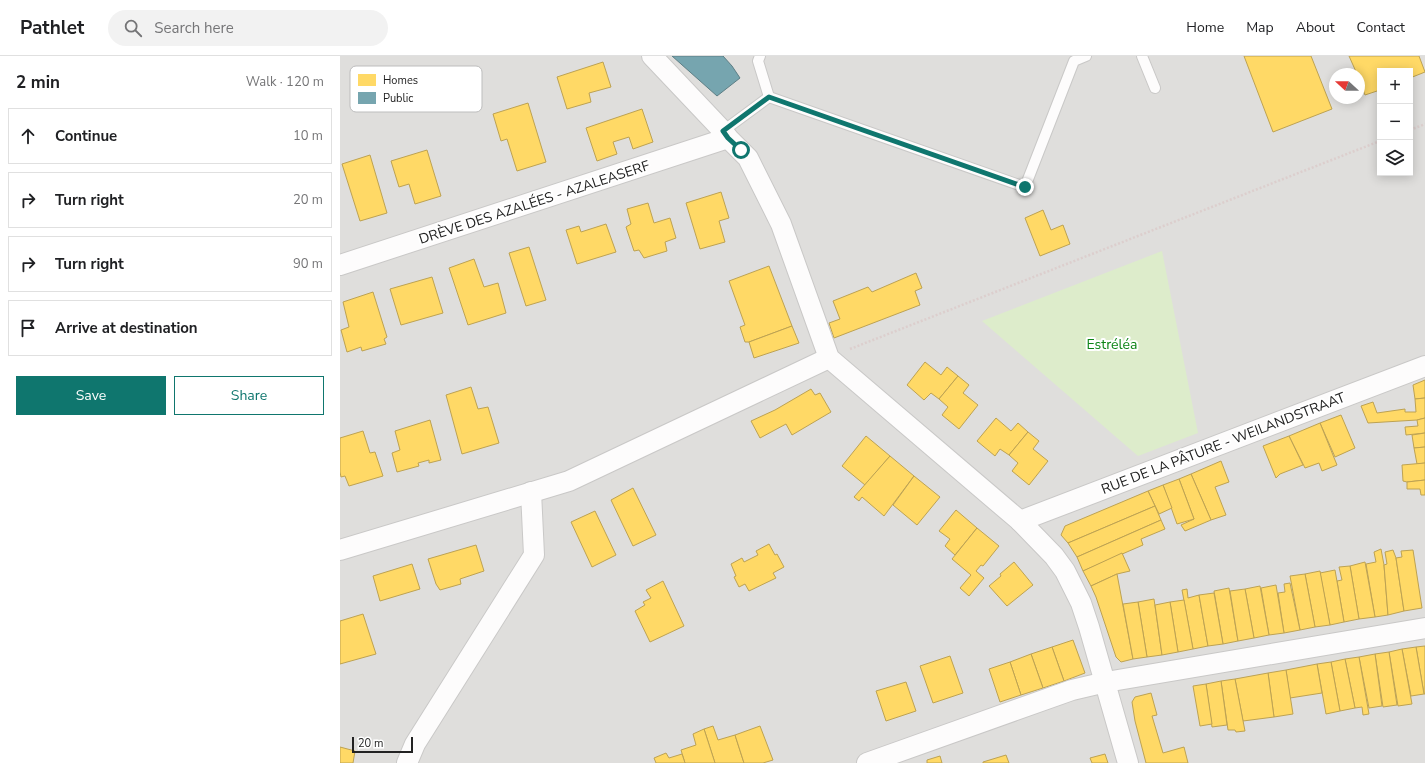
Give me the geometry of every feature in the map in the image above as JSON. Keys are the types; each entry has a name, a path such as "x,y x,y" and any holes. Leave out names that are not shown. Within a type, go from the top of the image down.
{"street":[{"path":"652,56 748,158 781,224 829,358 1020,521 1054,556 1073,585 1089,627 1128,763"},
{"name":"DRÈVE DES AZALÉES - AZALEASERF","path":"340,265 726,134"},
{"path":"340,550 569,481 829,358"},
{"name":"RUE DE LA PÂTURE - WEILANDSTRAAT","path":"1020,521 1425,366"},
{"path":"407,763 415,744 534,555 531,492"},
{"path":"866,763 1072,690 1106,682 1425,628"}],"lane":[{"path":"760,56 758,62 769,97"},
{"path":"769,97 1025,187 1074,61 1086,56"},
{"path":"1142,56 1155,88"},
{"path":"726,134 769,97"}],"path":[{"path":"1413,129 1425,124"},
{"path":"829,358 1377,142"}],"shaded area":[{"path":"340,56 1425,56 1425,763 340,763"}],"green space":[{"name":"Estréléa","path":"1162,251 1198,433 1138,456 982,321"}],"building: Homes":[{"path":"1244,56 1311,56 1332,109 1273,132"},
{"path":"1349,56 1419,56 1425,72 1413,77 1413,68 1377,68 1377,91 1365,95 1365,68 1354,68"},
{"path":"603,62 611,87 589,93 591,102 567,109 557,77"},
{"path":"528,103 546,162 517,171 507,139 501,141 493,114"},
{"path":"642,109 653,142 633,149 629,137 613,142 617,154 597,161 586,128"},
{"path":"427,150 441,196 415,204 409,184 399,187 391,161"},
{"path":"370,155 387,213 360,221 342,164"},
{"path":"721,192 729,218 719,221 725,242 700,249 686,203"},
{"path":"648,203 654,223 670,218 676,238 665,242 667,251 644,258 639,250 634,251 626,227 631,224 627,209"},
{"path":"1043,210 1051,230 1063,225 1070,244 1040,256 1025,218"},
{"path":"606,224 616,252 577,264 566,230 579,226 581,232"},
{"path":"529,247 546,300 526,306 509,253"},
{"path":"474,259 484,287 498,283 506,313 468,325 449,268"},
{"path":"769,266 792,326 749,342 745,342 740,327 745,325 729,281"},
{"path":"916,273 922,288 915,291 920,305 834,338 829,323 840,319 833,301 868,287 872,292"},
{"path":"432,277 443,313 401,325 390,289"},
{"path":"373,292 387,337 384,339 386,344 362,351 361,347 347,352 341,330 349,327 343,302"},
{"path":"792,326 799,343 754,358 749,342"},
{"path":"925,362 941,375 947,367 958,376 939,399 931,393 924,400 907,385"},
{"path":"958,376 969,385 963,393 978,405 959,429 942,415 948,407 939,399"},
{"path":"1425,380 1425,398 1415,399 1413,385"},
{"path":"471,387 478,409 488,407 499,443 462,454 446,395"},
{"path":"811,389 815,395 820,393 831,412 792,435 786,424 760,438 751,421 775,410"},
{"path":"1425,398 1425,418 1417,420 1368,423 1361,406 1373,402 1377,413 1405,409 1405,412 1416,412 1415,399"},
{"path":"1341,415 1355,448 1335,457 1320,423"},
{"path":"996,418 1011,431 1018,423 1028,432 1009,455 1000,449 995,456 977,441"},
{"path":"1425,418 1425,433 1406,435 1405,427 1418,426 1417,420"},
{"path":"430,420 441,460 429,463 429,460 418,463 419,466 397,472 392,453 400,450 395,431"},
{"path":"1320,423 1337,465 1322,471 1319,463 1305,468 1289,436"},
{"path":"363,431 370,453 375,452 383,476 349,486 345,476 341,477 340,472 340,438"},
{"path":"1028,432 1039,441 1033,449 1048,461 1029,485 1012,471 1018,463 1009,455"},
{"path":"1425,433 1425,447 1414,448 1412,435"},
{"path":"866,436 890,456 865,485 842,466"},
{"path":"1289,436 1303,465 1280,474 1276,478 1263,446"},
{"path":"1425,447 1425,463 1417,464 1414,448"},
{"path":"890,456 914,476 884,516 862,497 859,501 854,497"},
{"path":"1221,461 1229,482 1215,487 1226,515 1211,520 1191,474"},
{"path":"1425,463 1425,480 1403,481 1402,465"},
{"path":"1191,474 1211,520 1185,531 1181,525 1194,519 1179,479"},
{"path":"914,476 940,497 917,525 893,505"},
{"path":"1179,479 1194,519 1177,524 1163,485"},
{"path":"1425,480 1425,495 1421,495 1420,489 1407,489 1407,482"},
{"path":"1163,485 1172,508 1159,514 1148,491"},
{"path":"633,488 656,535 633,546 611,500"},
{"path":"1148,491 1155,506 1068,543 1061,535 1065,526"},
{"path":"1155,506 1161,520 1077,557 1068,543"},
{"path":"956,510 977,528 955,555 945,546 950,539 939,531"},
{"path":"595,511 616,555 592,567 571,522"},
{"path":"1161,520 1165,529 1141,539 1143,545 1083,571 1077,557"},
{"path":"977,528 999,546 983,566 981,565 976,571 984,578 969,596 960,588 971,575 952,559"},
{"path":"769,544 775,555 777,554 784,567 773,573 776,578 749,591 745,584 739,587 734,577 736,576 731,564 742,558 744,562 758,555 756,551"},
{"path":"476,545 484,571 460,579 461,584 440,590 436,584 428,559"},
{"path":"1381,549 1384,565 1388,615 1375,617 1366,564 1376,562 1374,552"},
{"path":"1393,550 1396,558 1404,611 1388,615 1384,565 1387,564 1385,552"},
{"path":"1413,550 1422,608 1404,611 1396,558 1402,557 1401,551"},
{"path":"1122,553 1130,571 1117,574 1091,586 1083,571"},
{"path":"1014,562 1033,585 1007,606 989,586"},
{"path":"1365,562 1375,617 1359,619 1350,566"},
{"path":"412,564 420,589 380,601 373,576"},
{"path":"1350,566 1359,619 1344,622 1337,581 1342,580 1339,567"},
{"path":"1335,570 1344,622 1330,625 1320,573"},
{"path":"1320,571 1330,625 1315,627 1305,574"},
{"path":"1117,574 1133,659 1121,662 1116,657 1091,586"},
{"path":"1305,574 1315,627 1300,630 1290,576"},
{"path":"663,581 684,626 650,642 635,611 645,605 643,602 651,598 646,590"},
{"path":"1290,583 1300,630 1284,633 1278,593 1285,592 1284,584"},
{"path":"1276,585 1284,633 1269,635 1261,588"},
{"path":"1260,586 1269,635 1254,638 1245,589"},
{"path":"1229,588 1238,641 1223,644 1214,591"},
{"path":"1187,589 1188,598 1199,595 1208,646 1193,649 1182,590"},
{"path":"1245,589 1254,638 1238,641 1230,591"},
{"path":"1214,593 1223,644 1208,646 1199,595"},
{"path":"1154,599 1162,655 1147,657 1138,602"},
{"path":"1184,600 1193,649 1178,652 1170,602"},
{"path":"1138,602 1147,657 1133,659 1123,604"},
{"path":"1170,602 1178,652 1162,655 1155,605"},
{"path":"363,614 376,654 340,664 340,621"},
{"path":"1073,640 1085,673 1064,681 1052,647"},
{"path":"1425,646 1425,694 1424,694 1416,647"},
{"path":"1052,647 1064,681 1043,688 1031,654"},
{"path":"1416,647 1424,694 1411,696 1402,649"},
{"path":"1402,649 1412,704 1398,706 1389,652"},
{"path":"1389,652 1397,705 1383,707 1375,654"},
{"path":"1031,654 1043,688 1021,695 1010,662"},
{"path":"1375,654 1382,706 1369,708 1359,657"},
{"path":"950,656 963,693 933,703 920,666"},
{"path":"1359,657 1369,714 1363,715 1362,707 1355,708 1345,659"},
{"path":"1345,659 1355,708 1340,711 1331,662"},
{"path":"1010,662 1021,695 1000,702 989,669"},
{"path":"1331,662 1340,711 1326,714 1317,664"},
{"path":"1317,664 1322,693 1290,698 1286,670"},
{"path":"1286,670 1293,714 1274,717 1268,673"},
{"path":"1268,673 1274,717 1243,721 1235,679"},
{"path":"1235,679 1245,731 1236,732 1235,730 1228,730 1221,681"},
{"path":"1221,681 1227,725 1212,727 1206,684"},
{"path":"906,682 916,711 886,721 876,691"},
{"path":"1206,684 1212,724 1200,726 1193,686"},
{"path":"1151,693 1157,715 1152,716 1163,753 1184,747 1188,763 1146,763 1135,721 1132,702 1135,697"},
{"path":"713,726 718,740 735,735 744,763 715,763 704,729"},
{"path":"760,726 773,760 763,763 744,763 735,735"},
{"path":"704,729 715,763 685,763 681,750 696,745 693,734"},
{"path":"340,747 355,751 353,763 340,763"},
{"path":"666,753 669,758 682,754 685,763 656,763 654,758"},
{"path":"1105,754 1108,763 1092,763 1090,758"},
{"path":"1006,755 1009,763 983,763 983,762"},
{"path":"940,756 942,763 927,763 927,760"}],"building: Public":[{"path":"672,56 723,56 740,78 717,96"}],"route":[{"path":"741,150 723,131 769,97 1025,187"}]}
